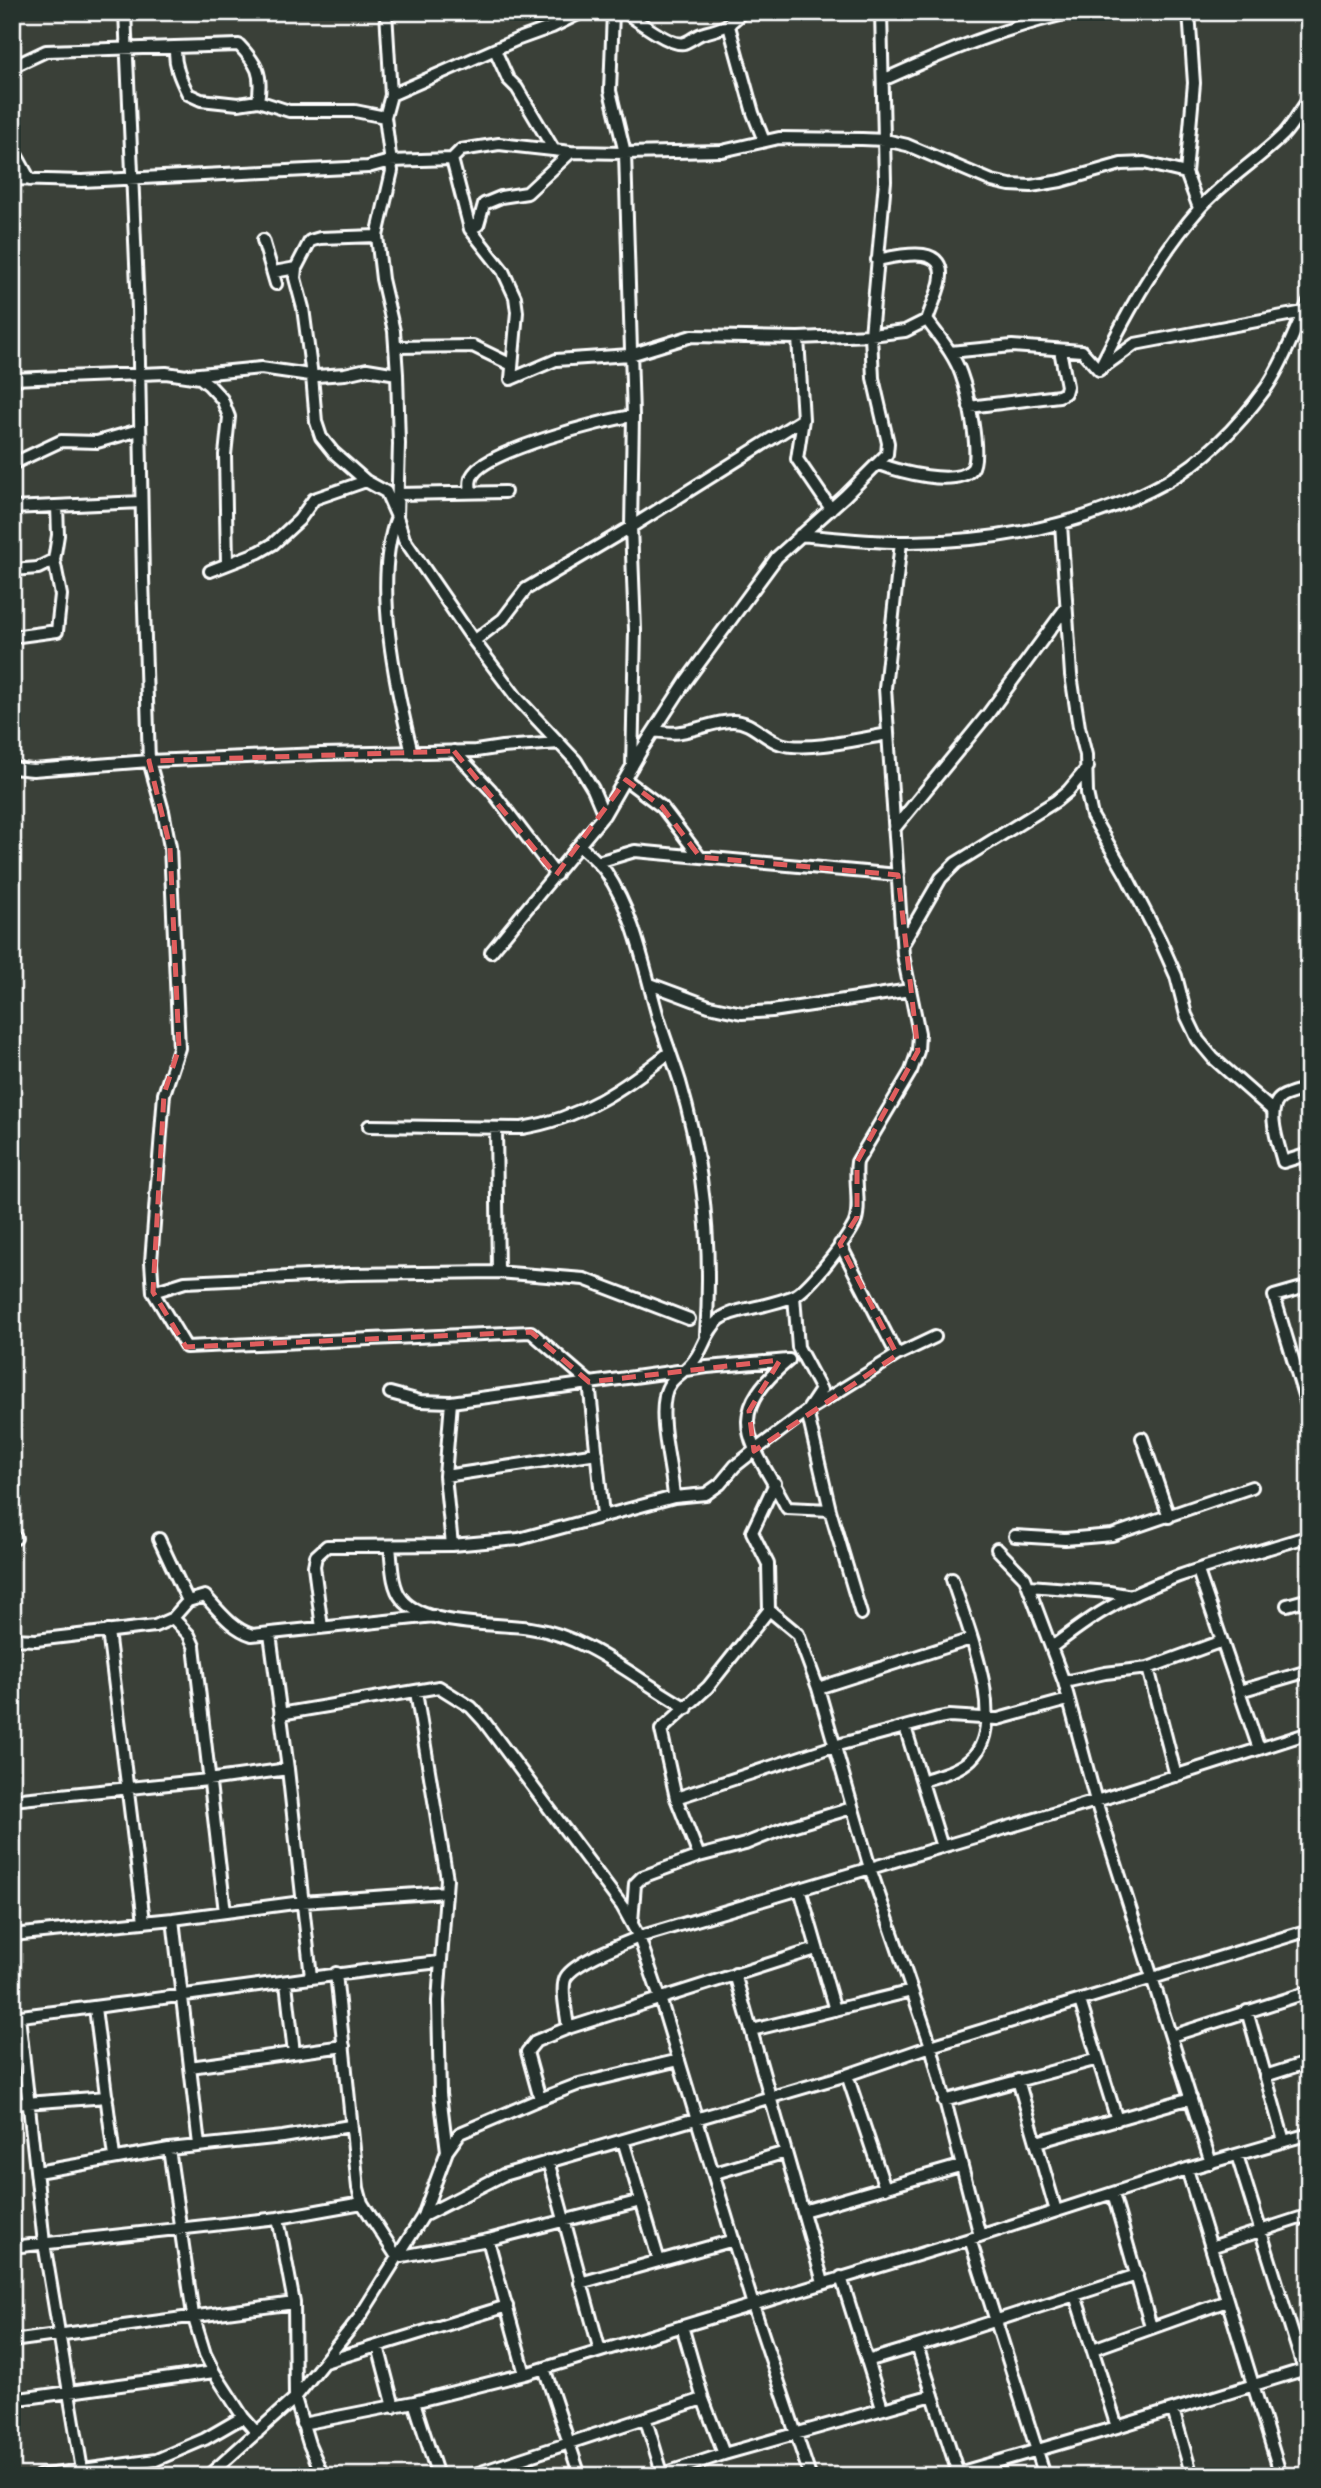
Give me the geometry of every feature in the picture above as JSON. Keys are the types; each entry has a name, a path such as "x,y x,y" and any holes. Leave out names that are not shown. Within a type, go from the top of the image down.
{"street":[{"path":"125,12 138,309 149,761 170,847 179,1048 164,1094 151,1262 153,1292 186,1347 531,1332 589,1382 603,1515"},
{"path":"386,12 391,95 385,117 390,161 389,185 377,236 382,279 396,347 399,444 397,517 388,545 387,596 396,686 412,754"},
{"path":"391,95 582,12"},
{"path":"613,12 610,92 625,153 633,416 631,527 635,607 632,769"},
{"path":"625,12 676,44 685,43 698,34 729,26 742,12"},
{"path":"491,952 604,815 700,661 777,557 879,464 888,449 873,377 871,335 885,181 881,12"},
{"path":"883,80 979,40 1074,12"},
{"path":"1189,12 1194,83 1186,173 1199,208"},
{"path":"729,26 753,113 764,141"},
{"path":"12,67 46,51 239,45 252,59 261,83 258,101"},
{"path":"175,47 177,71 188,94 201,100 237,104 258,101 289,111 355,111 385,117"},
{"path":"495,50 508,79 517,88 554,150"},
{"path":"1099,370 1151,273 1199,208 1286,132 1309,99"},
{"path":"12,179 82,181 368,167 390,161 452,159 461,150 494,144 571,152 722,150 792,137 885,140 926,152 992,181 1010,186 1062,181 1121,164 1144,163 1186,173"},
{"path":"12,147 30,180"},
{"path":"470,229 478,225 484,204 501,197 527,193 571,152"},
{"path":"452,159 470,229 503,271 514,297 517,312 511,379 556,360 630,355 692,336 798,338 871,335 905,331 927,320 941,281 936,262 919,253 877,260"},
{"path":"377,236 320,237 310,240 296,268 295,278 303,308 316,422 321,437 333,452 366,481 386,492 411,551 523,705 581,769 604,815"},
{"path":"263,240 276,284"},
{"path":"274,271 296,268"},
{"path":"1099,370 1135,344 1306,306"},
{"path":"800,535 901,542 1003,536 1061,524 1119,505 1168,481 1205,453 1240,420 1268,385 1306,306"},
{"path":"879,464 899,471 938,477 964,474 972,469 975,461 975,443 961,374 950,352 927,320"},
{"path":"798,338 803,419 797,459 831,509"},
{"path":"396,347 473,346 512,365"},
{"path":"950,352 1012,346 1082,351 1099,370"},
{"path":"969,407 1059,396 1065,393 1067,386 1060,350"},
{"path":"189,375 261,368 312,376 345,374 367,369 397,374"},
{"path":"12,379 166,373 200,378 209,385 222,399 229,417 225,455 227,564"},
{"path":"471,492 470,480 476,470 508,453 586,426 633,416"},
{"path":"474,641 503,619 526,589 803,419"},
{"path":"12,464 61,441 97,442 139,429"},
{"path":"210,570 273,544 288,533 314,499 366,481"},
{"path":"398,494 505,492"},
{"path":"12,508 141,502"},
{"path":"12,637 57,631 61,595 54,560 58,535 57,506"},
{"path":"1061,524 1065,609 1075,705 1088,767 1087,793 1092,816 1160,940 1177,976 1186,1015 1198,1040 1226,1070 1272,1110 1283,1162 1309,1154"},
{"path":"674,1497 663,1403 665,1391 671,1381 697,1357 712,1327 724,1316 794,1296 808,1284 840,1244 857,1217 857,1162 901,1089 918,1051 919,1033 903,954 885,688 901,542"},
{"path":"12,570 38,568 54,560"},
{"path":"894,829 988,714 1065,609"},
{"path":"654,731 683,732 737,721 749,725 782,745 803,747 888,734"},
{"path":"12,768 75,768 149,761 320,754 412,754 559,743"},
{"path":"454,751 491,790 556,875"},
{"path":"904,942 941,878 956,863 1056,801 1088,767"},
{"path":"626,780 662,807 700,857"},
{"path":"580,846 598,862 624,908 681,1084 696,1150 704,1206 709,1273 706,1337"},
{"path":"598,862 635,851 898,875"},
{"path":"650,984 709,1006 742,1013 910,990"},
{"path":"369,1126 522,1128 544,1125 571,1115 630,1083 670,1052"},
{"path":"1272,1110 1282,1097 1309,1088"},
{"path":"496,1128 498,1272"},
{"path":"840,1244 897,1355"},
{"path":"153,1292 185,1282 349,1274 498,1272 584,1279 689,1319"},
{"path":"1309,1286 1274,1296 1309,1412"},
{"path":"794,1296 800,1352 821,1390 807,1411 830,1510 861,1614"},
{"path":"322,1628 314,1566 318,1552 331,1545 390,1547 519,1539 674,1497 696,1496 714,1489 735,1466 807,1411 897,1355 935,1337"},
{"path":"800,1352 764,1384 749,1411 748,1435 754,1451 775,1483 787,1508 830,1510"},
{"path":"390,1393 420,1401 451,1402 734,1363 788,1360"},
{"path":"451,1402 445,1476 452,1545"},
{"path":"1142,1438 1170,1517"},
{"path":"445,1476 597,1453"},
{"path":"699,1856 677,1798 661,1730 687,1708 717,1676 769,1610 768,1564 752,1532 775,1483"},
{"path":"1015,1536 1065,1539 1112,1535 1252,1487"},
{"path":"1052,1647 1106,1609 1132,1596 1198,1571 1309,1536"},
{"path":"159,1539 188,1601"},
{"path":"390,1547 393,1577 402,1599 434,1616 456,1622 531,1628 554,1633 594,1651 687,1708"},
{"path":"997,1549 1014,1565 1029,1587 1052,1647 1096,1801 1211,2162"},
{"path":"1198,1571 1259,1749"},
{"path":"922,1780 950,1772 972,1758 980,1749 985,1735 986,1697 952,1579"},
{"path":"1029,1587 1132,1596"},
{"path":"12,1639 36,1640 155,1626 173,1618 188,1601 205,1596 242,1632 252,1635 434,1616"},
{"path":"1287,1605 1309,1599"},
{"path":"769,1610 799,1634 818,1688 870,1868 930,2046 975,2237 1045,2476"},
{"path":"173,1618 189,1635 194,1646 225,1912"},
{"path":"108,1631 144,1921"},
{"path":"270,1634 311,1977"},
{"path":"818,1688 971,1639"},
{"path":"1064,1682 1105,1673 1148,1668 1223,1641"},
{"path":"1148,1668 1176,1776"},
{"path":"1240,1691 1308,1671"},
{"path":"280,1714 439,1688 471,1707 622,1906 639,1937 660,1998 753,2305 810,2476"},
{"path":"416,1692 444,1853 446,1892 438,2001 440,2094 447,2151"},
{"path":"677,1798 834,1746 905,1727 949,1716 987,1719 1011,1717 1068,1700"},
{"path":"905,1727 942,1847"},
{"path":"568,2028 564,1988 566,1977 582,1963 639,1937 1096,1801 1309,1734"},
{"path":"12,1800 288,1769"},
{"path":"632,1924 635,1884 642,1877 699,1856 746,1844 785,1828 852,1808"},
{"path":"800,1889 835,2010"},
{"path":"12,1935 173,1919 302,1902 446,1892"},
{"path":"173,1919 199,2145"},
{"path":"423,2216 488,2181 548,2161 847,2075 930,2046 1308,1932"},
{"path":"540,2099 527,2052 536,2041 568,2028 816,1949"},
{"path":"82,2470 44,2243 29,2102 15,2017 286,1983 336,1973 439,1962"},
{"path":"336,1973 358,2188 362,2203 397,2257"},
{"path":"735,1974 823,2282"},
{"path":"286,1983 293,2053"},
{"path":"752,2031 912,1991"},
{"path":"1171,2036 1309,1992"},
{"path":"1080,2001 1117,2120"},
{"path":"95,2008 114,2157"},
{"path":"1247,2011 1284,2141"},
{"path":"190,2067 344,2046"},
{"path":"944,2101 1098,2059"},
{"path":"209,2475 295,2398 359,2318 423,2216 447,2151 460,2133 579,2084 679,2060"},
{"path":"1265,2076 1309,2062"},
{"path":"847,2075 885,2188"},
{"path":"1018,2080 1056,2211"},
{"path":"12,2104 107,2097"},
{"path":"1037,2142 1191,2098"},
{"path":"37,2172 114,2157 351,2126"},
{"path":"302,2424 394,2407 525,2374 975,2237 1187,2169 1309,2134"},
{"path":"623,2140 659,2261"},
{"path":"169,2149 193,2315 214,2372 243,2417 257,2433"},
{"path":"715,2173 786,2152"},
{"path":"1237,2155 1259,2231 1306,2369 1309,2386"},
{"path":"548,2161 600,2351"},
{"path":"803,2211 960,2166"},
{"path":"1187,2169 1280,2476"},
{"path":"1113,2194 1151,2327"},
{"path":"397,2257 488,2240 641,2201"},
{"path":"12,2247 278,2218 362,2203"},
{"path":"1211,2247 1309,2216"},
{"path":"278,2218 294,2302 295,2398 302,2424 323,2476"},
{"path":"488,2240 525,2374"},
{"path":"580,2283 734,2240"},
{"path":"867,2361 1137,2274"},
{"path":"841,2277 882,2408"},
{"path":"1075,2295 1117,2427"},
{"path":"1093,2349 1227,2301"},
{"path":"12,2341 294,2302"},
{"path":"325,2362 507,2306"},
{"path":"682,2326 703,2399 724,2454"},
{"path":"378,2346 394,2407"},
{"path":"918,2346 953,2474 1306,2369"},
{"path":"544,2368 580,2476"},
{"path":"12,2400 214,2372"},
{"path":"646,2420 663,2475 724,2454 933,2395"},
{"path":"469,2476 492,2472 703,2399"},
{"path":"414,2402 438,2476"},
{"path":"1173,2410 1192,2476"},
{"path":"39,2476 156,2460 205,2439 243,2417"}],"highlighted area":[{"path":"454,751 556,875 626,780 662,807 700,857 898,875 918,1051 857,1162 857,1217 840,1244 897,1355 754,1451 749,1411 780,1360 589,1382 531,1332 186,1347 153,1292 164,1094 179,1048 170,847 149,761"}]}
